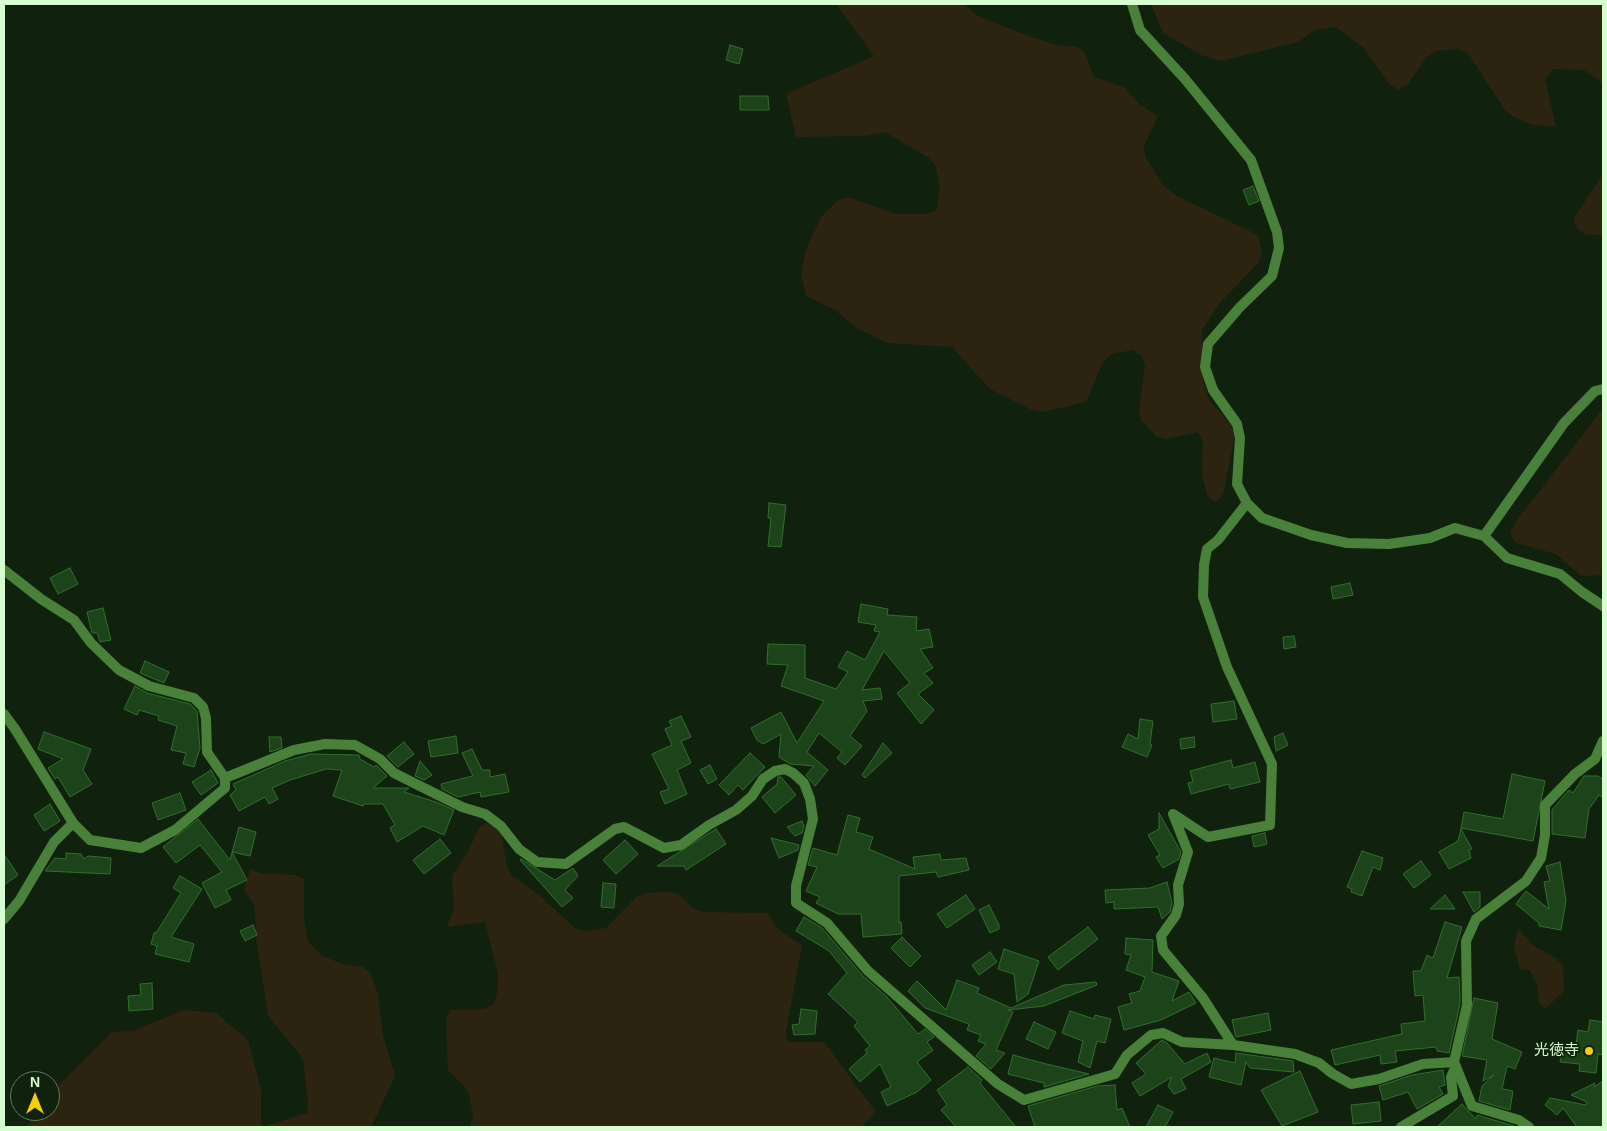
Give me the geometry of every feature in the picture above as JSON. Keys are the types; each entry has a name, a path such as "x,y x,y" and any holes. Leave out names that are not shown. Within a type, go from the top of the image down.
{"street":[{"path":"1132,4 1140,30 1185,79 1251,160 1277,232 1279,248 1272,276 1240,307 1208,344 1206,367 1213,390 1237,424 1240,438 1237,484 1247,504 1262,518 1311,535 1347,543 1390,544 1430,538 1455,528 1484,536 1507,558 1560,574 1603,606"},
{"path":"1484,536 1564,422 1594,391 1603,389"},
{"path":"1233,1045 1203,998 1163,950 1161,936 1176,915 1179,904 1178,885 1188,852 1173,814 1208,837 1270,825 1272,764 1227,667 1203,597 1204,565 1207,550 1218,540 1247,504"},
{"path":"4,570 40,599 74,620 91,642 119,670 149,686 194,698 203,707 206,718 207,752 225,778 225,788 189,820 141,848 107,845 90,840 73,823 4,714"},
{"path":"1401,1127 1453,1096 1451,1077 1467,1005 1466,941 1476,919 1526,881 1541,858 1545,835 1545,805 1575,774 1595,759 1603,741"},
{"path":"225,778 294,750 325,744 356,745 380,759 394,773 462,807 485,814 501,826 519,849 537,862 566,864 615,829 624,827 664,848 681,845 709,825 736,810 752,796 763,779 775,771 785,770 793,773 804,783 810,798 813,819 796,886 796,903 827,923 868,971 998,1084 1024,1100 1115,1074 1127,1055 1151,1035 1163,1033 1182,1042 1233,1045 1295,1054 1319,1063 1350,1084 1379,1079 1423,1064 1455,1064"},
{"path":"4,919 19,901 54,842 73,823"},
{"path":"1455,1064 1472,1106 1519,1120 1529,1127"}],"shaded area":[{"path":"836,4 964,4 976,15 1015,31 1056,45 1077,47 1085,53 1094,77 1125,88 1140,105 1158,116 1144,146 1145,156 1162,184 1175,195 1258,235 1262,254 1258,263 1219,304 1202,330 1203,380 1209,400 1231,425 1235,435 1223,495 1215,502 1207,495 1202,474 1203,441 1198,432 1166,439 1156,436 1141,420 1139,409 1145,366 1142,356 1133,350 1111,354 1103,362 1086,402 1042,412 1032,410 990,389 952,347 887,343 857,328 835,310 806,296 801,274 806,250 821,217 837,201 848,197 896,214 926,214 936,211 940,189 936,167 929,158 885,132 863,136 796,137 786,94 874,56"},
{"path":"1151,4 1603,4 1603,84 1584,70 1553,69 1545,79 1556,127 1533,125 1514,117 1505,110 1468,53 1457,49 1435,51 1426,58 1408,84 1399,90 1389,84 1363,47 1336,27 1315,30 1298,42 1221,61 1201,55 1163,33"},
{"path":"1603,174 1603,235 1587,235 1577,229 1574,218"},
{"path":"1603,408 1603,575 1581,576 1556,554 1516,543 1510,533 1515,523"},
{"path":"486,823 497,828 502,836 507,867 512,876 539,895 576,929 586,931 606,928 636,897 646,893 668,892 678,894 693,908 703,912 767,913 779,930 802,945 786,1032 788,1042 824,1042 876,1112 861,1127 470,1127 473,1115 469,1094 448,1070 446,1019 450,1010 484,1009 493,1005 497,995 498,974 485,922 447,927 454,908 452,876 470,848 478,829"},
{"path":"250,869 261,873 295,875 304,879 304,920 308,941 322,956 343,964 363,967 371,974 378,994 383,1035 395,1076 371,1127 262,1127 307,1113 308,1103 303,1059 268,1015 256,938 255,906 244,890"},
{"path":"1518,929 1534,946 1554,957 1563,965 1564,991 1545,1009 1539,1002 1537,985 1530,970 1520,969 1514,946"},
{"path":"184,1010 216,1013 248,1040 261,1090 261,1127 27,1127 30,1121 60,1121 60,1084 112,1032 133,1031"}],"building":[{"path":"730,45 743,49 739,64 726,60"},
{"path":"740,96 768,96 769,110 740,110"},
{"path":"1253,186 1259,201 1249,205 1243,190"},
{"path":"769,503 786,505 781,547 768,546 771,518 768,518"},
{"path":"70,568 78,584 58,594 50,578"},
{"path":"1350,583 1353,595 1333,599 1331,587"},
{"path":"861,604 888,609 887,615 917,617 916,631 929,629 933,647 920,649 933,668 924,673 933,683 918,694 934,710 921,724 897,693 910,683 884,651 862,690 880,688 882,699 863,701 867,711 850,736 862,746 845,765 837,758 842,752 819,733 807,752 828,770 815,786 806,775 814,766 790,764 779,757 781,734 763,744 757,740 751,728 781,712 797,743 824,701 781,686 788,665 767,664 768,644 805,645 805,678 836,689 848,672 838,667 847,651 865,660 880,632 874,631 876,625 858,622"},
{"path":"103,608 111,640 100,642 97,633 92,633 87,612"},
{"path":"1294,636 1296,647 1284,649 1283,637"},
{"path":"145,661 169,672 164,683 140,673"},
{"path":"135,686 147,693 190,704 197,711 200,748 194,767 183,764 186,753 171,750 177,726 158,720 159,716 139,710 137,715 124,709"},
{"path":"1234,701 1237,719 1213,722 1211,704"},
{"path":"681,716 691,737 681,741 691,763 677,770 687,794 665,804 660,792 669,789 652,754 672,745 665,729 672,726 669,721"},
{"path":"1140,719 1153,721 1150,744 1152,745 1147,757 1122,747 1128,734 1138,739"},
{"path":"44,732 91,749 83,770 92,784 70,797 58,777 55,779 48,768 63,759 38,749"},
{"path":"1283,733 1288,745 1276,751 1274,737"},
{"path":"456,736 458,753 431,757 428,741"},
{"path":"269,737 281,737 282,748 270,752"},
{"path":"1194,737 1195,747 1181,749 1180,739"},
{"path":"404,742 414,754 398,767 387,756"},
{"path":"883,743 892,753 865,778 862,775"},
{"path":"472,749 482,770 490,770 490,777 505,774 509,792 481,797 480,792 458,797 442,789 441,784 473,776 462,753"},
{"path":"750,753 765,767 743,790 738,785 729,795 719,785"},
{"path":"311,754 359,755 360,759 374,767 376,765 387,776 373,788 409,788 404,792 454,810 444,835 423,826 397,842 390,828 395,825 383,804 364,804 363,806 333,796 342,770 326,769 290,780 272,788 278,799 269,804 265,797 239,811 230,795 236,790 233,784 285,761"},
{"path":"1231,760 1233,768 1255,762 1260,782 1230,789 1229,784 1191,794 1188,783 1193,782 1190,771"},
{"path":"420,761 432,775 424,780 415,776"},
{"path":"710,765 717,779 708,784 700,770"},
{"path":"211,770 218,783 201,795 192,782"},
{"path":"1512,774 1545,781 1533,841 1461,828 1464,812 1503,819"},
{"path":"1584,776 1598,776 1603,779 1603,798 1599,795 1589,809 1585,838 1552,834 1552,810 1569,790 1573,793"},
{"path":"778,777 781,777 796,795 775,813 762,797 777,784"},
{"path":"180,793 186,810 158,820 152,803"},
{"path":"50,804 60,821 44,831 34,815"},
{"path":"1159,813 1181,852 1179,859 1163,868 1156,857 1160,855 1148,835 1159,829"},
{"path":"848,815 860,818 856,832 873,837 869,849 915,869 913,857 940,854 941,860 966,858 969,870 938,877 936,872 899,876 899,923 901,922 902,934 863,937 861,914 838,914 816,903 820,897 806,891 817,867 808,865 813,848 837,855"},
{"path":"198,819 230,860 232,852 247,880 226,890 231,900 215,908 202,883 222,872 200,845 176,863 163,847"},
{"path":"802,821 804,826 802,833 795,836 787,827"},
{"path":"239,827 256,832 250,856 232,852"},
{"path":"716,829 726,844 686,870 684,866 657,866"},
{"path":"1461,829 1472,849 1469,850 1471,858 1449,869 1439,852 1458,841"},
{"path":"1265,833 1267,844 1254,847 1252,836"},
{"path":"771,838 799,845 798,850 779,858"},
{"path":"440,839 451,853 424,874 413,860"},
{"path":"625,840 638,854 616,874 603,860"},
{"path":"1362,851 1383,858 1380,870 1373,867 1362,896 1351,892 1352,889 1347,887"},
{"path":"66,853 81,854 84,859 88,856 111,858 110,874 45,871 55,858 66,859"},
{"path":"4,854 18,875 4,885"},
{"path":"521,859 555,880 573,868 578,876 565,890 573,898 562,907"},
{"path":"1421,861 1431,875 1414,888 1403,874"},
{"path":"1560,862 1566,901 1561,930 1539,926 1539,923 1516,904 1526,891 1549,909 1544,882 1550,881 1546,866"},
{"path":"180,876 202,889 171,937 194,944 189,962 155,954 157,946 151,944 154,933 156,933 181,893 173,888"},
{"path":"1167,882 1172,903 1170,912 1162,919 1158,907 1114,909 1114,902 1106,903 1105,890 1150,888"},
{"path":"603,883 616,884 614,908 601,907"},
{"path":"1463,892 1480,892 1480,907 1474,912"},
{"path":"966,895 975,909 947,928 937,914"},
{"path":"1445,895 1455,909 1430,909"},
{"path":"989,905 999,925 999,929 990,933 979,910"},
{"path":"804,917 822,928 863,976 887,997 918,1034 925,1029 934,1037 927,1042 933,1050 917,1062 931,1080 917,1092 887,1106 881,1092 891,1087 880,1064 860,1082 849,1069 867,1053 865,1050 870,1046 854,1026 858,1022 828,994 847,973 829,951 796,931"},
{"path":"1445,922 1462,927 1447,978 1459,977 1460,996 1460,1004 1449,1053 1437,1051 1436,1047 1395,1051 1397,1062 1381,1064 1380,1055 1335,1065 1331,1050 1402,1034 1401,1024 1425,1021 1423,995 1415,996 1413,971 1421,971 1427,955 1433,958"},
{"path":"253,925 257,935 245,941 240,931"},
{"path":"1088,927 1098,939 1058,970 1048,957"},
{"path":"902,937 921,956 910,967 891,948"},
{"path":"1126,938 1153,940 1152,972 1179,981 1172,1001 1189,992 1196,1003 1161,1020 1124,1030 1118,1007 1132,1003 1129,994 1140,991 1145,977 1126,970 1131,955 1125,954"},
{"path":"1004,949 1039,961 1028,994 1017,1002 1014,974 998,969"},
{"path":"990,952 997,962 979,975 972,965"},
{"path":"957,980 979,988 977,993 1011,1008 1064,985 1096,982 1097,985 1044,1006 1008,1010 1013,1012 996,1050 1005,1053 991,1069 976,1056 986,1044 978,1041 981,1035 967,1030 969,1024 925,1008 908,991 917,981 946,1010"},
{"path":"152,983 153,1009 129,1011 128,996 141,995 140,984"},
{"path":"1474,998 1498,1003 1492,1039 1522,1052 1515,1069 1507,1066 1502,1089 1513,1091 1510,1110 1479,1101 1482,1086 1494,1075 1483,1081 1487,1060 1462,1056"},
{"path":"801,1009 817,1011 815,1034 794,1035 792,1025 799,1024"},
{"path":"1070,1011 1094,1019 1095,1015 1111,1019 1105,1043 1097,1041 1090,1068 1078,1062 1083,1041 1062,1033"},
{"path":"1268,1013 1271,1030 1236,1037 1232,1020"},
{"path":"1590,1020 1603,1022 1603,1055 1598,1054 1596,1073 1579,1071 1580,1064 1560,1062 1563,1043 1576,1045 1578,1030 1588,1032"},
{"path":"1034,1022 1056,1032 1048,1049 1026,1039"},
{"path":"1162,1040 1167,1043 1185,1064 1207,1053 1211,1062 1181,1079 1186,1089 1174,1094 1168,1086 1172,1077 1140,1096 1132,1083 1146,1074 1136,1063"},
{"path":"1236,1053 1293,1061 1294,1072 1250,1068 1246,1062 1241,1085 1209,1077 1214,1058 1235,1063"},
{"path":"1013,1055 1089,1074 1044,1087 1044,1083 1008,1074"},
{"path":"968,1067 982,1080 980,1083 1016,1127 956,1127 941,1110 947,1105 937,1090"},
{"path":"1443,1070 1445,1085 1439,1087 1443,1094 1417,1109 1408,1092 1383,1100 1379,1086 1412,1075"},
{"path":"1300,1071 1318,1112 1282,1126 1261,1090"},
{"path":"1603,1081 1603,1127 1577,1127 1563,1108 1557,1115 1545,1105 1550,1098 1586,1105 1587,1102 1571,1095 1595,1083 1594,1087"},
{"path":"1115,1085 1117,1110 1122,1108 1130,1127 1035,1127 1028,1106 1097,1086"},
{"path":"1379,1102 1381,1121 1353,1124 1351,1105"},
{"path":"1462,1104 1476,1119 1477,1115 1517,1127 1437,1127"},
{"path":"1158,1105 1173,1112 1165,1127 1146,1127"}],"place":[{"name":"光徳寺","path":"1589,1051"}]}
